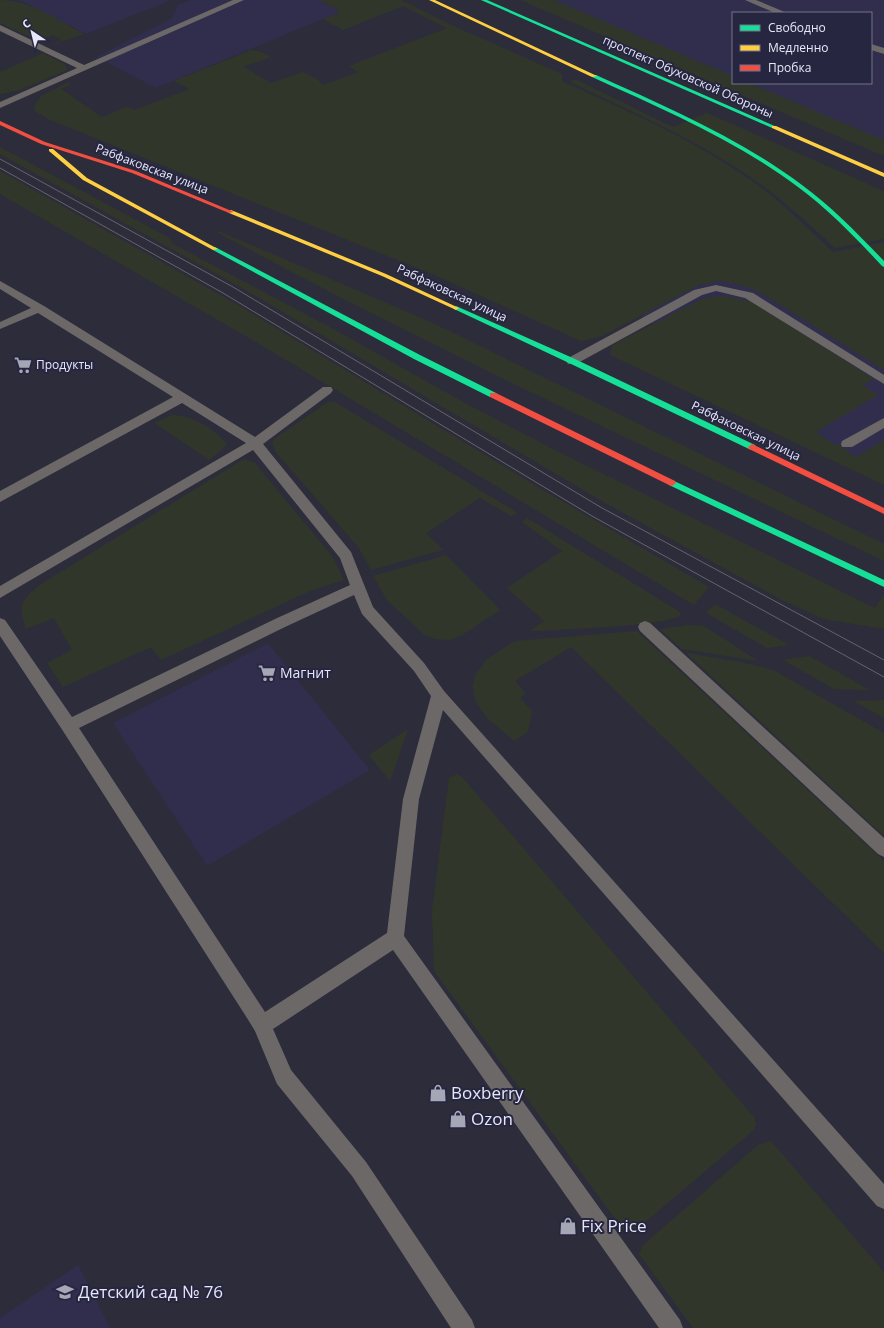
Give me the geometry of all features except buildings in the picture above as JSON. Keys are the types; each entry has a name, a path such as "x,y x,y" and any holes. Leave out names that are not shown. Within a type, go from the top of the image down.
{"main road":[{"path":"431,0 675,113 732,142 788,177 815,198 845,224 884,265"},
{"name":"проспект Обуховской Обороны","path":"483,0 884,175"},
{"name":"Рабфаковская улица","path":"0,122 43,143 134,172 350,261 572,361 884,511"},
{"path":"43,143 85,179 417,357 604,451 884,584"}],"lane":[{"path":"0,105 240,0"},
{"path":"749,0 780,12"},
{"path":"0,28 84,68"},
{"path":"872,47 884,51"},
{"path":"0,284 255,443 346,556 367,610 419,667 439,695 884,1199"},
{"path":"572,361 698,292 716,288 749,294 884,380"},
{"path":"0,326 40,308"},
{"path":"0,593 255,443 327,390"},
{"path":"0,497 181,398"},
{"path":"847,444 884,422"},
{"path":"69,726 280,623 359,588"},
{"path":"0,624 69,726 262,1025 284,1077 359,1169 464,1328"},
{"path":"645,627 884,849"},
{"path":"439,695 411,799 395,938 672,1328"},
{"path":"262,1025 395,938"}],"shaded area":[{"path":"16,0 172,0 86,34 26,3"},
{"path":"191,0 319,0 338,10 338,13 156,88 96,57 172,18 178,5"},
{"path":"531,0 884,0 884,150"},
{"path":"728,261 884,357 884,452 865,463 790,419 631,309"},
{"path":"268,643 370,770 207,866 113,723"},
{"name":"Детский сад № 76","path":"78,1265 110,1328 0,1328 0,1318"}],"green space":[{"path":"0,0 22,3 33,7 84,34 49,46 62,40 53,35 39,41 0,23"},
{"path":"319,0 401,0 451,25 562,74 562,81 666,130 716,157 740,172 772,196 833,252 884,242 884,370 758,291 733,283 719,281 699,285 602,336 581,341 432,274 48,119 35,111 34,106 41,96 69,82 70,85 61,89 102,117 127,107 134,110 190,89 174,81 251,50 259,51 271,57 244,67 271,83 303,72 317,79 323,85 358,72 349,66 447,28 403,6 343,30 323,19 338,13 338,10"},
{"path":"520,0 554,0 732,76 732,84 751,84 884,140 884,156"},
{"path":"43,53 66,65 67,70 17,91 0,94 0,72"},
{"path":"575,79 673,127 707,113 884,191 884,239 835,248 776,196 737,168 676,133 570,82"},
{"path":"0,147 168,237 173,244 328,326 465,403 555,450 875,608 884,595 884,629 823,619 780,599 600,500 242,288 0,154"},
{"path":"0,171 243,308 546,492 709,587 694,605 261,345 0,194"},
{"path":"219,231 433,323 884,544 884,561 518,386 347,301 218,233"},
{"path":"725,296 752,302 874,379 863,385 878,395 816,432 835,445 838,444 856,457 884,440 884,485 610,355 612,346 620,341 698,301 708,297"},
{"path":"328,402 335,402 518,513 511,516 480,498 426,533 443,550 371,570 359,548 275,451 272,442"},
{"path":"172,415 188,417 209,428 222,438 227,444 226,446 209,460 155,423"},
{"path":"244,459 255,463 332,556 344,580 310,591 161,660 151,647 63,687 47,663 72,650 54,618 26,629 23,621 22,608 29,594 41,584"},
{"path":"527,518 680,612 681,615 672,619 634,625 529,631 544,621 507,588 562,551 522,522"},
{"path":"446,555 500,610 462,635 450,640 436,639 426,636 387,600 373,576"},
{"path":"715,604 789,645 767,648 706,613"},
{"path":"687,625 704,626 758,661 682,649 660,629"},
{"path":"637,631 884,861 884,953 571,647 515,681 526,693 520,698 532,711 528,732 514,741 487,718 475,701 473,686 475,675 487,659 515,641"},
{"path":"685,652 753,665 775,671 884,733 884,836"},
{"path":"809,656 870,690 834,689 783,660"},
{"path":"884,700 884,718 853,701"},
{"path":"408,729 390,781 369,755"},
{"path":"457,774 462,777 754,1117 756,1124 754,1130 631,1234 624,1231 434,971 432,910 449,778"},
{"path":"771,1141 884,1272 884,1328 693,1328 639,1254 643,1245 758,1145"}],"tram line":[{"path":"0,159 233,287 602,508 884,660"},
{"path":"0,168 223,293 592,516 884,677"}],"traffic: fast":[{"path":"483,0 774,127"},
{"path":"594,76 700,125 752,153 811,195 854,234 884,265"},
{"path":"215,249 417,357 493,395"},
{"path":"456,308 572,361 752,447"},
{"path":"672,483 884,584"}],"traffic: slow":[{"path":"431,0 594,76"},
{"path":"774,127 884,175"},
{"path":"51,150 85,179 215,249"},
{"path":"231,212 384,275 456,308"}],"traffic: jam":[{"path":"0,123 43,143 134,172 231,212"},
{"path":"493,395 672,483"},
{"path":"752,447 884,511"}],"place":[{"name":"Продукты","path":"23,365"},
{"name":"Магнит","path":"267,673"},
{"name":"Boxberry","path":"438,1093"},
{"name":"Ozon","path":"458,1119"},
{"name":"Fix Price","path":"568,1226"},
{"name":"Детский сад № 76","path":"65,1292"}]}
